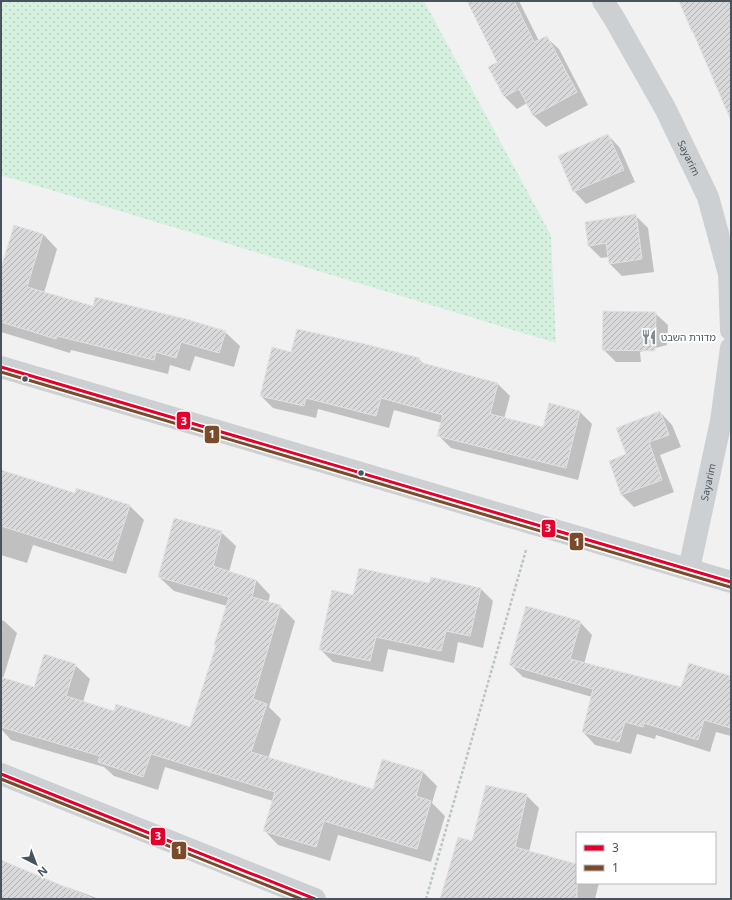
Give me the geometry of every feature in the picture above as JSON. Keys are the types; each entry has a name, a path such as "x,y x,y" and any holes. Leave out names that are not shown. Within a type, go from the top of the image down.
{"street":[{"name":"Sayarim","path":"602,1 614,18 665,108 708,197 729,274 731,330"},
{"name":"Sayarim","path":"689,569 721,421 731,348"},
{"path":"1,367 731,582"},
{"path":"1,774 315,899"}],"path":[{"path":"426,899 534,523"}],"green space":[{"path":"1,1 424,1 551,235 556,343 1,175"}],"building":[{"path":"467,1 514,1 534,42 547,36 577,92 533,116 519,89 504,97 488,67 497,62"},
{"path":"679,1 731,1 731,121 693,32"},
{"path":"608,134 624,170 573,192 558,156"},
{"path":"636,214 642,259 609,264 606,243 588,246 585,222"},
{"path":"14,225 43,234 27,287 93,306 95,297 186,319 226,331 219,353 181,342 176,358 156,352 154,360 57,336 56,339 1,322 1,268"},
{"path":"603,311 656,312 655,351 602,350"},
{"path":"297,329 420,358 419,362 498,383 490,414 543,427 549,403 580,411 566,468 437,436 443,415 381,398 376,416 306,398 304,406 260,396 272,347 291,352"},
{"path":"660,411 669,435 649,442 662,480 621,495 609,461 626,454 616,428"},
{"path":"1,470 75,493 76,488 130,505 112,561 1,526"},
{"path":"174,518 222,531 213,566 256,580 252,597 281,605 253,699 267,704 251,752 373,789 382,759 423,771 416,796 431,801 417,849 324,821 316,847 263,831 275,792 151,754 143,777 98,762 100,756 1,727 1,677 34,687 44,654 76,664 66,696 114,711 116,704 190,727 216,645 214,645 229,597 158,577"},
{"path":"359,568 429,583 431,577 481,588 470,636 446,631 441,651 376,637 370,661 319,650 332,590 353,595"},
{"path":"526,606 581,621 570,659 681,687 689,663 731,676 731,728 704,720 698,740 644,723 643,727 625,722 619,742 582,732 593,689 509,665"},
{"path":"486,785 527,794 515,847 576,864 577,899 440,899 458,837 472,841"},
{"path":"1,860 94,899 1,899"}],"transit line":[{"name":"3","path":"1,367 731,582"},
{"name":"1","path":"1,372 730,587"},
{"name":"3","path":"1,774 315,899"},
{"name":"1","path":"1,779 301,899"}],"place":[{"name":"מדורת השבט","path":"649,337"}]}
